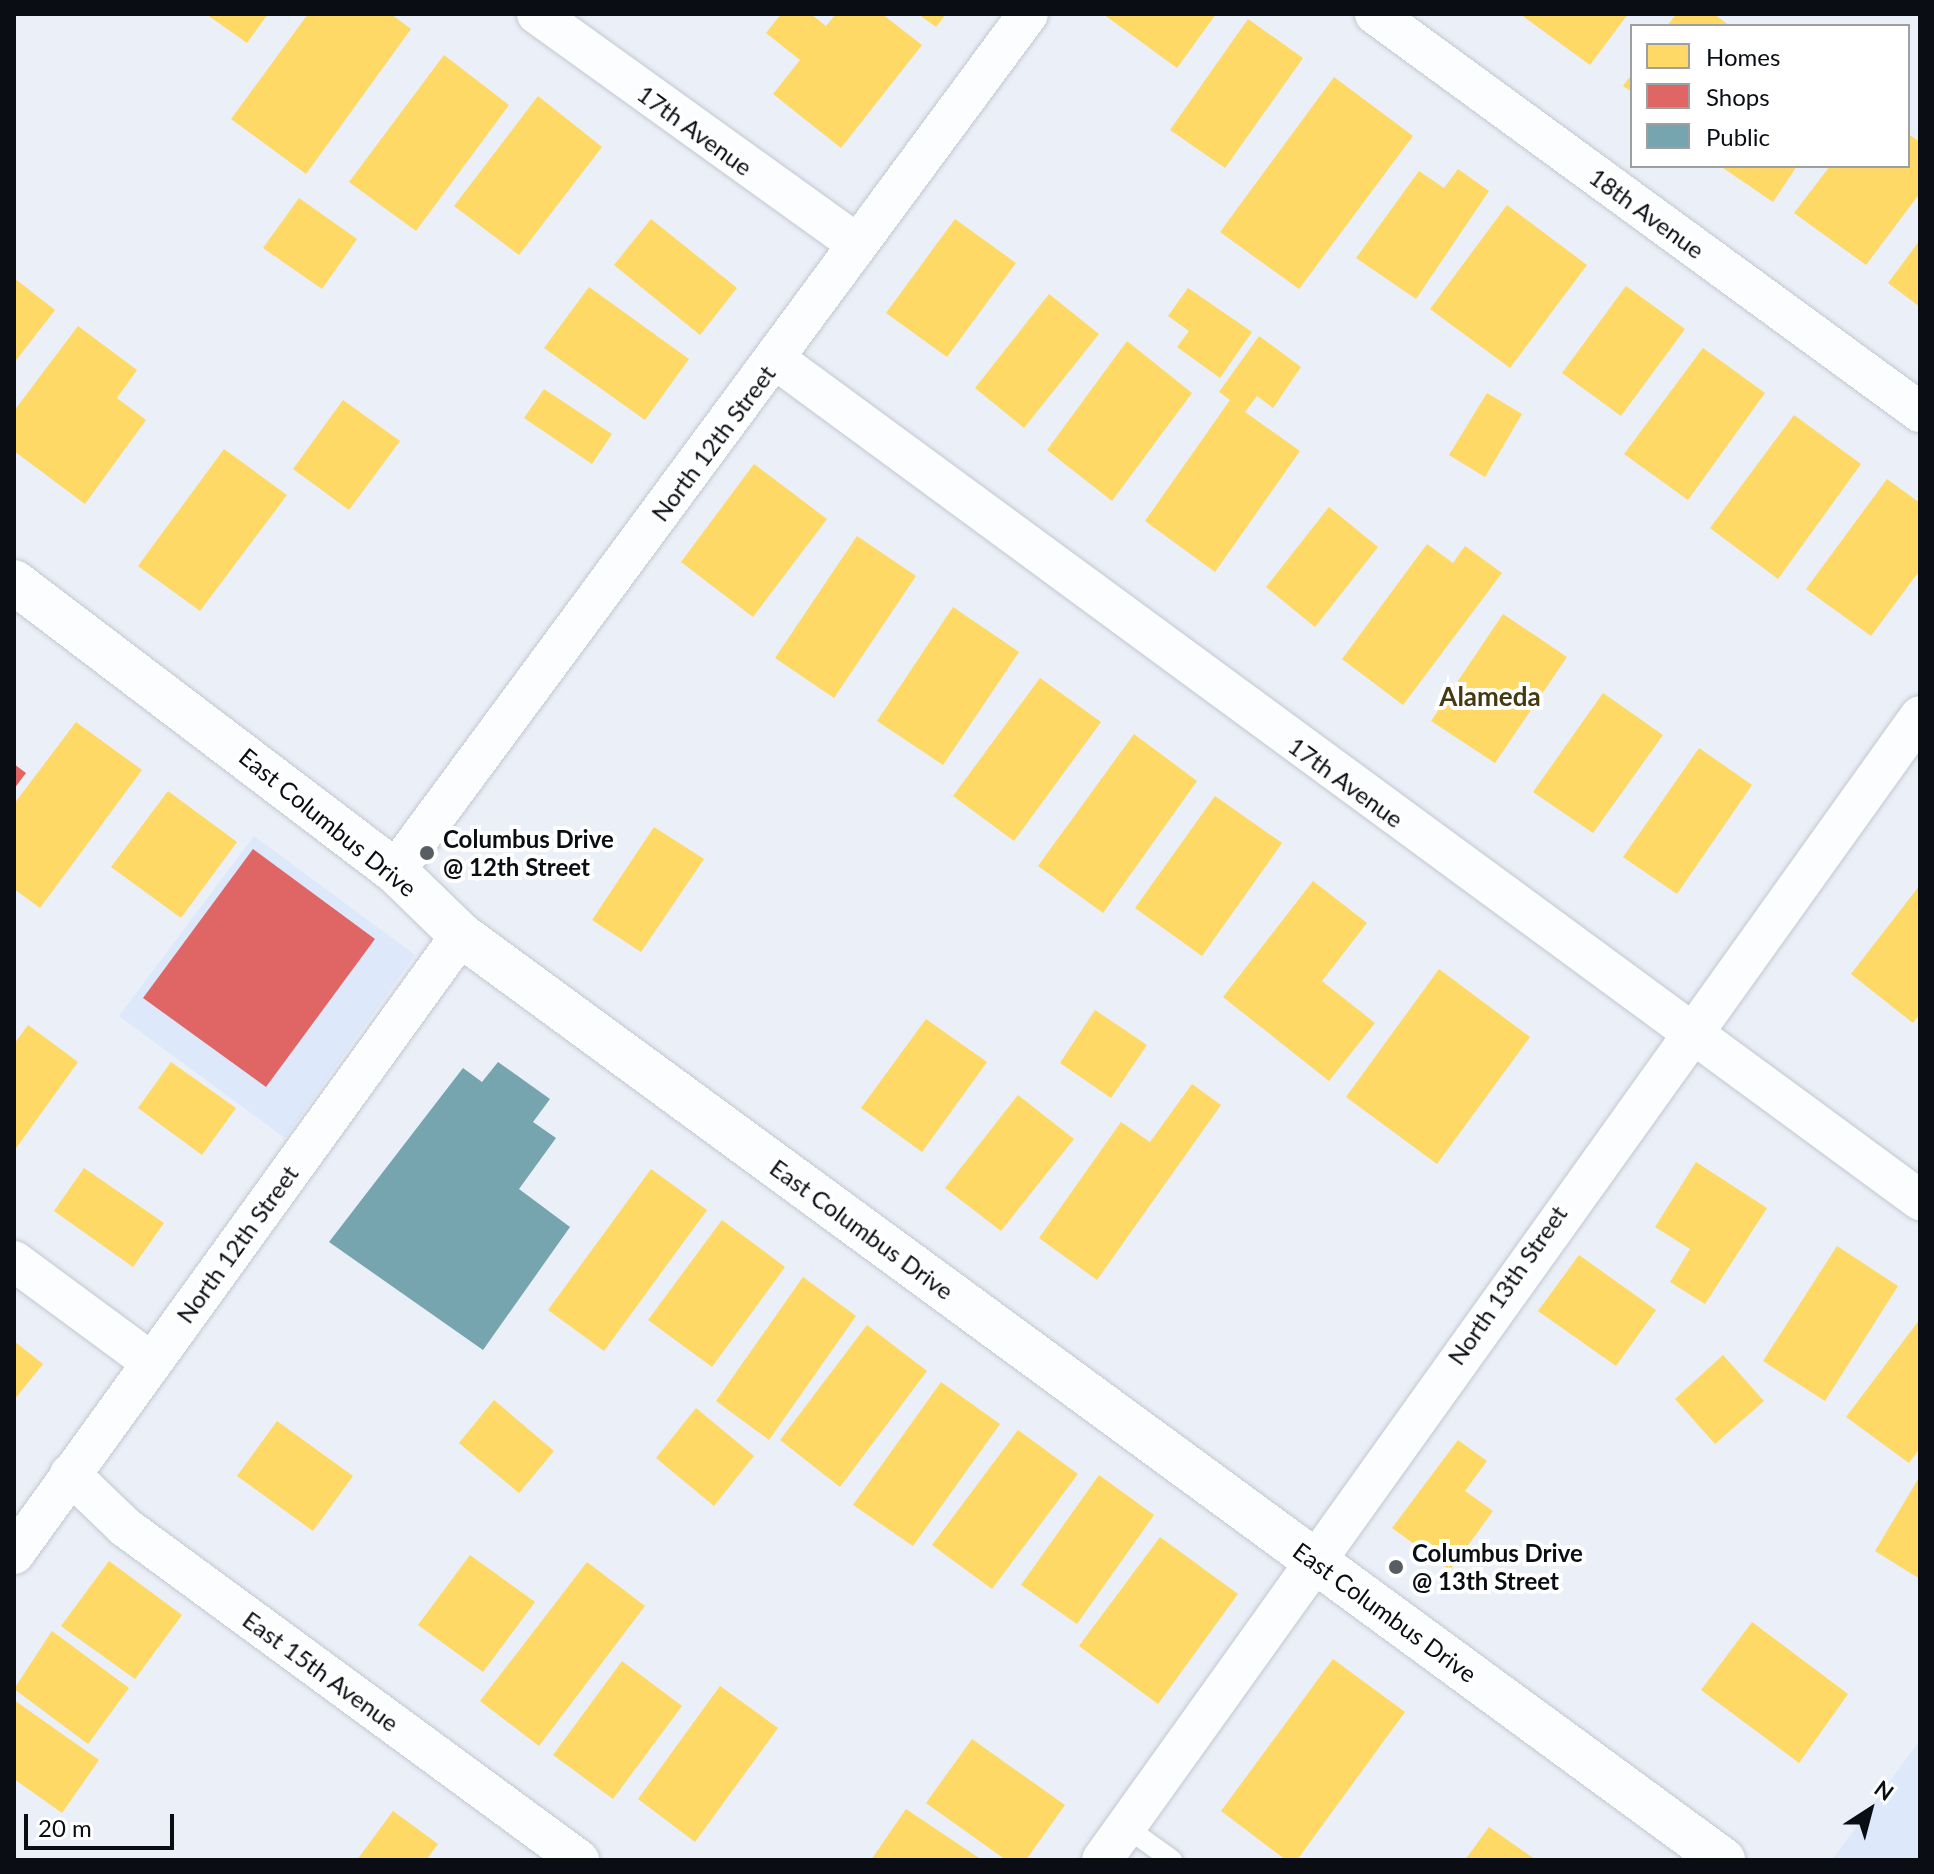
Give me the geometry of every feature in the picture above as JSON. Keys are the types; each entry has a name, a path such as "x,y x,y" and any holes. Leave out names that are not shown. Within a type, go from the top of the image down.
{"main road":[{"name":"East Columbus Drive","path":"14,582 395,871 461,935 1723,1860"}],"street":[{"name":"17th Avenue","path":"537,14 856,243"},
{"name":"North 12th Street","path":"395,871 1028,14"},
{"name":"18th Avenue","path":"1375,14 1920,412"},
{"name":"17th Avenue","path":"775,359 1920,1200"},
{"name":"North 13th Street","path":"1102,1860 1688,1031 1920,716"},
{"name":"North 12th Street","path":"14,1554 461,935"},
{"path":"14,1261 151,1362"},
{"name":"East 15th Avenue","path":"70,1474 125,1527 579,1860"}],"lane":[{"path":"1126,1827 1172,1860"}],"shaded area":[{"path":"254,836 415,955 285,1138 119,1016"},
{"path":"1920,1740 1920,1860 1832,1860"}],"building: Homes":[{"path":"206,14 268,14 247,43"},
{"path":"308,14 391,14 411,29 306,174 231,119"},
{"path":"781,14 811,14 826,26 836,14 882,14 922,45 841,148 773,94 800,60 766,33"},
{"path":"918,14 946,14 936,27"},
{"path":"1103,14 1216,14 1177,68"},
{"path":"1520,14 1628,14 1590,65"},
{"path":"1676,14 1714,14 1727,24 1668,24"},
{"path":"1248,19 1303,58 1225,168 1170,130"},
{"path":"444,55 509,105 416,231 349,182"},
{"path":"1334,77 1413,136 1299,289 1220,232"},
{"path":"1630,77 1630,91 1623,86"},
{"path":"538,96 602,147 519,255 454,206"},
{"path":"1910,135 1920,142 1920,193 1866,265 1794,213 1828,168 1910,168"},
{"path":"1723,168 1796,168 1773,202"},
{"path":"1458,169 1489,191 1416,299 1356,258 1419,171 1444,188"},
{"path":"299,198 357,239 322,289 263,248"},
{"path":"1507,205 1587,265 1510,368 1430,309"},
{"path":"651,219 737,288 700,335 614,265"},
{"path":"955,219 1016,263 947,357 886,313"},
{"path":"1920,240 1920,307 1888,283"},
{"path":"14,278 55,310 14,363"},
{"path":"1626,286 1685,329 1621,416 1562,373"},
{"path":"589,287 689,359 645,420 544,348"},
{"path":"1188,288 1252,332 1220,378 1177,347 1189,331 1168,316"},
{"path":"1049,294 1099,334 1024,428 975,388"},
{"path":"78,326 137,370 117,398 146,420 85,504 14,451 14,411"},
{"path":"1259,336 1301,367 1273,408 1257,396 1245,412 1300,451 1215,572 1145,521 1230,400 1219,392"},
{"path":"1127,341 1192,393 1112,501 1047,450"},
{"path":"1703,348 1765,393 1688,500 1624,454"},
{"path":"544,389 612,434 592,464 524,418"},
{"path":"1487,393 1522,414 1485,477 1449,455"},
{"path":"343,400 400,441 349,510 293,469"},
{"path":"1794,415 1861,464 1778,579 1710,528"},
{"path":"224,449 287,495 200,611 138,566"},
{"path":"754,464 827,519 753,617 681,562"},
{"path":"1887,479 1920,503 1920,570 1871,636 1806,589"},
{"path":"1329,507 1378,547 1315,627 1266,587"},
{"path":"857,536 916,576 834,698 775,658"},
{"path":"1427,544 1453,563 1465,546 1502,573 1403,705 1342,659"},
{"path":"953,607 1019,652 943,765 877,721"},
{"path":"1503,614 1567,657 1495,763 1431,721"},
{"path":"1040,678 1101,722 1014,841 953,796"},
{"path":"1603,693 1663,735 1593,833 1533,792"},
{"path":"76,722 142,770 40,908 14,889 14,804"},
{"path":"1134,734 1197,781 1103,913 1038,866"},
{"path":"1699,748 1752,785 1677,894 1623,857"},
{"path":"168,791 237,842 181,918 111,867"},
{"path":"1215,796 1282,843 1202,956 1135,908"},
{"path":"654,827 704,859 641,952 592,920"},
{"path":"1313,881 1367,923 1322,981 1375,1023 1329,1081 1223,997"},
{"path":"1920,885 1920,1014 1913,1023 1851,974"},
{"path":"1439,969 1530,1037 1437,1164 1346,1097"},
{"path":"1095,1010 1147,1045 1111,1098 1060,1063"},
{"path":"926,1019 987,1062 922,1152 861,1108"},
{"path":"28,1025 78,1062 14,1151 14,1044"},
{"path":"171,1062 236,1108 202,1155 138,1108"},
{"path":"1192,1084 1221,1105 1097,1280 1039,1238 1121,1122 1150,1142"},
{"path":"1018,1095 1074,1139 1001,1231 945,1188"},
{"path":"1696,1162 1767,1208 1705,1304 1670,1282 1690,1249 1655,1227"},
{"path":"84,1168 164,1223 133,1267 54,1211"},
{"path":"651,1169 707,1210 604,1351 548,1310"},
{"path":"722,1220 785,1267 712,1367 648,1320"},
{"path":"1837,1246 1898,1286 1825,1401 1763,1361"},
{"path":"1579,1255 1656,1310 1616,1366 1538,1311"},
{"path":"803,1277 856,1316 769,1440 716,1401"},
{"path":"1920,1319 1920,1448 1909,1463 1846,1417"},
{"path":"867,1325 927,1371 840,1487 780,1440"},
{"path":"14,1341 43,1364 14,1400"},
{"path":"1723,1355 1764,1401 1715,1444 1675,1399"},
{"path":"941,1382 1000,1424 913,1546 853,1505"},
{"path":"494,1400 554,1451 519,1493 459,1443"},
{"path":"696,1408 754,1456 714,1506 656,1458"},
{"path":"277,1421 353,1476 313,1531 237,1476"},
{"path":"1018,1430 1078,1474 992,1589 932,1545"},
{"path":"1458,1440 1487,1461 1465,1491 1493,1511 1450,1570 1392,1528"},
{"path":"1099,1475 1154,1515 1077,1624 1021,1585"},
{"path":"1920,1476 1920,1579 1875,1551"},
{"path":"1160,1537 1238,1594 1158,1704 1079,1646"},
{"path":"470,1555 535,1602 483,1672 418,1625"},
{"path":"109,1561 182,1615 135,1679 61,1626"},
{"path":"587,1562 645,1606 539,1746 480,1701"},
{"path":"1752,1622 1848,1694 1799,1763 1701,1690"},
{"path":"52,1631 129,1688 88,1744 14,1689"},
{"path":"1333,1659 1405,1712 1297,1860 1286,1860 1221,1811"},
{"path":"622,1661 682,1706 613,1799 553,1755"},
{"path":"720,1686 778,1728 695,1842 638,1799"},
{"path":"14,1700 99,1760 62,1813 14,1779"},
{"path":"972,1739 1065,1805 1026,1860 1006,1860 926,1803"},
{"path":"906,1809 982,1860 871,1860"},
{"path":"393,1811 438,1844 426,1860 357,1860"},
{"path":"1489,1827 1536,1860 1465,1860"}],"building: Shops":[{"path":"14,764 26,773 14,789"},
{"path":"253,849 375,939 266,1087 143,998"}],"building: Public":[{"path":"498,1062 550,1099 533,1122 556,1138 519,1189 570,1227 483,1350 329,1242 463,1068 482,1082"}],"place":[{"name":"Columbus Drive @ 12th Street","path":"427,853"},
{"name":"Columbus Drive @ 13th Street","path":"1396,1567"}],"district":[{"name":"Alameda","path":"1490,697"}]}
